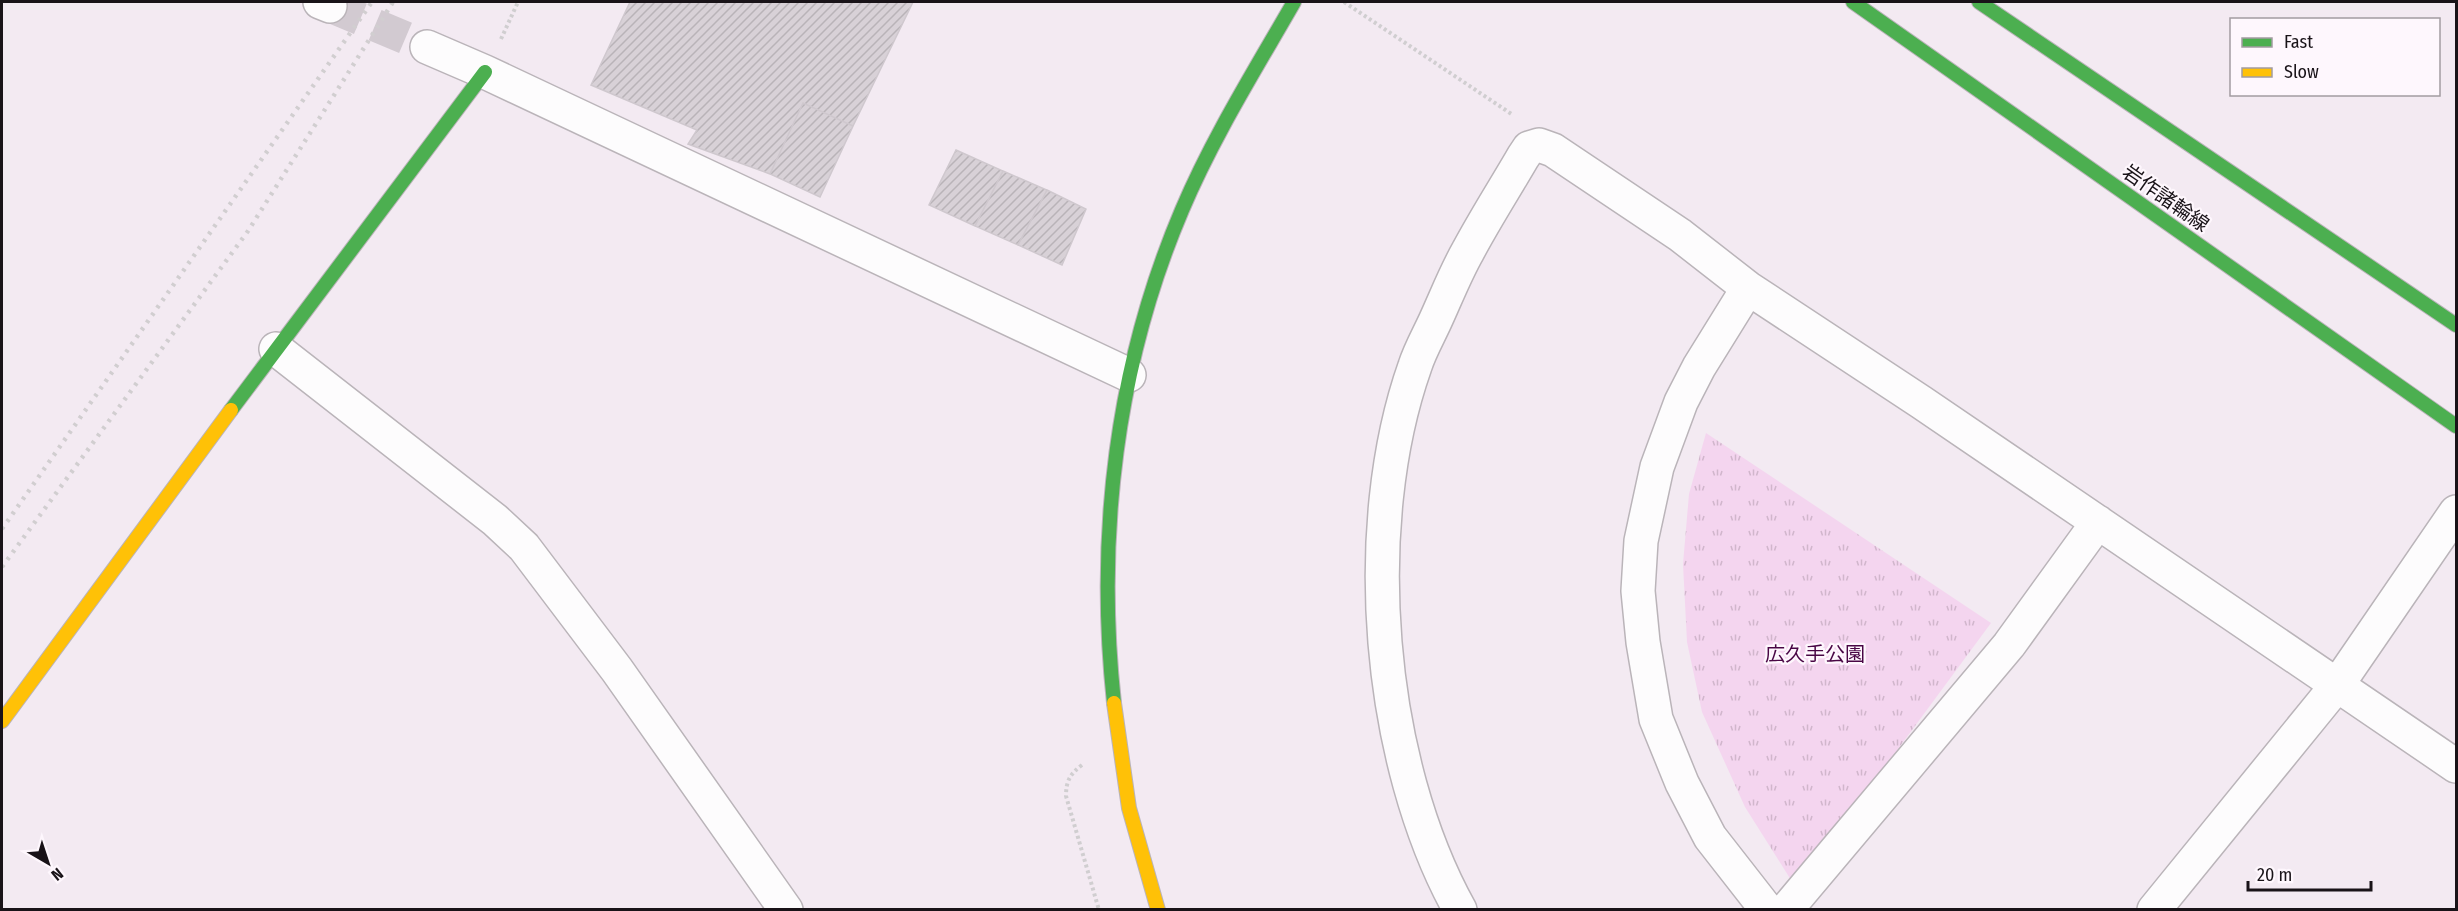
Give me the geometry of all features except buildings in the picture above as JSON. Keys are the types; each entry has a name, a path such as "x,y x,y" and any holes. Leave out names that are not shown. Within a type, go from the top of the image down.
{"street":[{"path":"1158,909 1130,810 1110,672 1106,609 1110,496 1129,375 1162,261 1206,158 1294,2"},
{"name":"岩作諸輪線","path":"1853,2 2457,426"},
{"path":"1979,2 2457,325"},
{"path":"427,47 485,72 1129,375"},
{"path":"2,721 276,349 485,72"},
{"path":"1460,909 1428,837 1406,775 1385,653 1383,533 1396,430 1415,365 1467,253 1529,148 1539,145 1553,150 1680,235 1748,288 2457,766"},
{"path":"1748,288 1699,367 1681,402 1658,466 1641,541 1638,591 1643,642 1656,719 1682,783 1710,837 1767,909"},
{"path":"276,349 495,520 524,547 617,670 786,909"},
{"path":"2154,909 2338,684 2457,513"},
{"path":"1786,909 2008,645 2098,522"}],"path":[{"path":"1344,2 1525,123 1553,150"},
{"path":"1099,909 1066,796 1066,782 1074,771 1084,764 1121,758"}],"green space":[{"name":"広久手公園","path":"1706,433 1991,623 1805,875 1791,880 1745,807 1702,712 1687,642 1683,564 1689,494"}],"tunnel":[{"path":"330,6 427,47"}],"railway":[{"path":"2,529 372,2"},
{"path":"2,567 248,231 393,2"}],"traffic: fast":[{"path":"1114,703 1109,640 1110,514 1116,452 1141,329 1159,269 1194,183 1235,104 1294,2"},
{"path":"1853,2 2456,426"},
{"path":"1979,2 2456,325"},
{"path":"231,410 485,72"}],"traffic: slow":[{"path":"2,721 231,410"},
{"path":"1114,703 1129,808 1158,910"}]}
